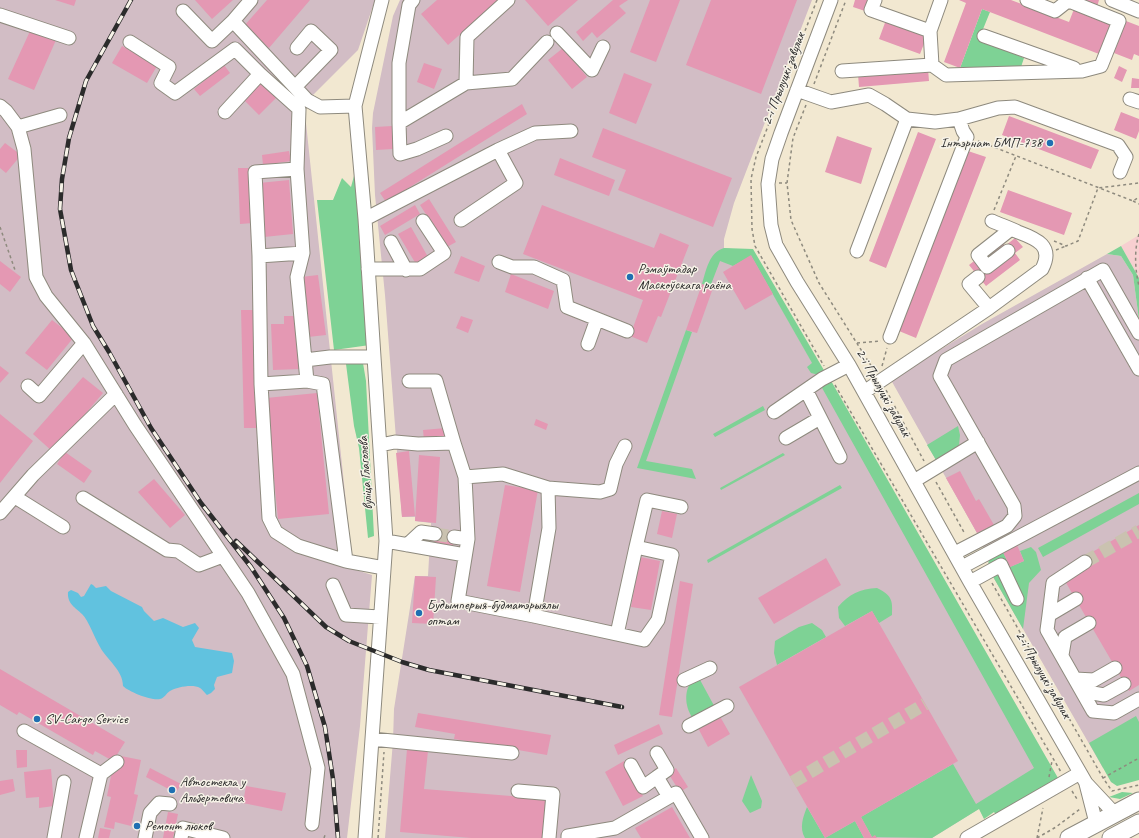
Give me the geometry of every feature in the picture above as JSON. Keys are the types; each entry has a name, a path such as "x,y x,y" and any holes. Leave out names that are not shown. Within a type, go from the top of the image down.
{"main road":[{"path":"1069,838 1100,831 1115,814 1139,801"},
{"path":"1115,814 1126,833"}],"street":[{"path":"183,11 212,40 233,21 251,0"},
{"name":"вуліца Глаголева","path":"366,838 386,541 365,219 355,106 382,0"},
{"path":"413,0 409,5 400,63 400,154 417,150 446,136"},
{"path":"466,83 467,37 508,0"},
{"name":"2-і Прылуцкі завулак","path":"832,0 781,133 771,165 768,184 772,230 776,245 796,282 849,365 970,582 1083,778 1115,814"},
{"path":"874,0 871,10 930,31"},
{"path":"932,65 930,31 941,0"},
{"path":"1027,0 1055,11 1069,1 1119,21"},
{"path":"1112,0 1139,11"},
{"path":"842,71 932,65 946,74 1082,70 1101,66 1124,6"},
{"path":"0,15 69,38"},
{"path":"233,21 307,100 320,107 355,106"},
{"path":"295,87 331,50 311,31 297,48"},
{"path":"557,33 592,70 603,47"},
{"path":"984,36 1082,70"},
{"path":"130,42 169,67 161,83 175,93 235,49 260,74 299,108 297,169 303,252 297,277 307,381"},
{"path":"399,123 466,83 512,79 547,42"},
{"path":"225,112 260,74"},
{"path":"797,90 831,102 869,95 907,119 935,122 959,119 998,108 1015,107 1118,145 1126,157 1120,172"},
{"path":"0,106 6,110 18,127 24,149 36,277 46,296 84,343 135,425 248,594 293,674 318,768 312,824"},
{"path":"18,127 60,115"},
{"path":"857,251 907,119"},
{"path":"889,338 967,137 959,119"},
{"path":"365,219 498,150 535,134 571,131"},
{"path":"461,220 516,183 498,150"},
{"path":"297,169 255,172 259,256 261,384 269,518 276,532 298,546 346,561 384,568"},
{"path":"864,392 989,308 1042,269 1046,255 1044,248 1040,243 1034,238 1011,229 993,216"},
{"path":"368,269 420,269 444,253 423,221"},
{"path":"1008,251 987,267 978,255 1011,229"},
{"path":"391,242 406,270"},
{"path":"259,256 303,252"},
{"path":"499,262 512,267 534,268 563,280 567,307 627,331"},
{"path":"955,553 1007,526 1015,516 1014,506 940,376 946,360 1103,270 1139,333"},
{"path":"978,277 969,284 989,308"},
{"path":"1087,278 1139,369"},
{"path":"588,344 597,319"},
{"path":"28,386 39,396 84,343"},
{"path":"305,360 330,357 374,357"},
{"path":"774,412 822,379 849,365"},
{"path":"261,384 307,381 322,384 346,561"},
{"path":"409,381 436,381 465,477 468,539 458,602 534,616 644,640 658,620 672,555 636,547"},
{"path":"806,390 840,457"},
{"path":"0,514 34,475 116,394"},
{"path":"786,438 820,418"},
{"path":"380,445 395,442 418,444 454,443"},
{"path":"914,481 978,442"},
{"path":"465,477 503,474 548,488 600,492 610,489 616,464 625,446"},
{"path":"962,567 1139,473"},
{"path":"534,616 549,528 548,488"},
{"path":"14,497 63,527"},
{"path":"83,498 167,550 178,551 199,565 223,556"},
{"path":"617,634 647,500 681,507"},
{"path":"407,545 421,532 435,534"},
{"path":"454,536 468,539"},
{"path":"386,541 465,555"},
{"path":"1085,562 1053,583 1048,630 1093,711 1114,713 1139,699"},
{"path":"970,582 1002,565 1018,598"},
{"path":"333,585 346,615 380,617"},
{"path":"1049,615 1076,599"},
{"path":"1062,655 1065,637 1089,623"},
{"path":"684,680 710,668"},
{"path":"1075,679 1094,680 1115,668"},
{"path":"1082,691 1104,695 1124,684"},
{"path":"689,726 727,706"},
{"path":"24,731 101,774"},
{"path":"372,739 512,754"},
{"path":"631,766 643,787 667,770 657,753"},
{"path":"86,838 101,774 117,762"},
{"path":"657,777 669,797"},
{"path":"967,838 1083,778"},
{"name":"2-і Прылуцкі завулак","path":"1083,778 1100,831"},
{"path":"54,838 64,782"},
{"path":"518,791 552,794 549,838"},
{"path":"568,838 568,836 618,833 676,793 702,838"},
{"path":"145,838 150,813 159,803 170,804"},
{"path":"181,838 183,828 223,838"}],"path":[{"path":"846,0 793,138 787,182 791,220 819,283 880,380 971,546"},
{"path":"967,137 1139,204"},
{"path":"993,216 1016,156"},
{"path":"1098,188 1139,183"},
{"path":"1053,241 1066,246 1078,241 1098,188"},
{"path":"1133,201 1139,197"},
{"path":"0,227 15,270"},
{"path":"1139,234 1136,243 1136,274 1139,286"},
{"path":"857,343 889,338 880,380"},
{"path":"987,574 1103,778 1112,791 1139,785"},
{"path":"378,838 385,740"},
{"path":"1103,778 1139,758"},
{"path":"1037,838 1056,827 1082,807"}],"shaded area":[{"path":"0,0 375,0 358,50 304,104 353,569 372,575 360,726 347,838 0,838"},
{"path":"400,0 812,0 734,203 724,239 724,248 751,255 1043,769 932,838 385,838 393,741 394,709 415,576 428,576 431,523 415,521 415,517 402,517 385,295 375,195 372,128 373,113 393,16"},
{"path":"1139,235 1139,278 1121,246"},
{"path":"1107,254 1121,256 1133,275 1139,320 1139,745 1103,768 988,568 989,558 978,538 977,533 891,380 982,324"}],"green space":[{"path":"982,9 990,12 979,39 1024,58 1021,67 960,68"},
{"path":"358,161 370,345 334,350 317,200 333,200 342,178 351,187"},
{"path":"1121,246 1139,278 1139,320 1133,275 1121,256 1107,254"},
{"path":"724,248 753,249 825,372 819,375 811,373 807,367 812,363 751,256 733,266 720,261 710,287 702,284 709,263 715,253"},
{"path":"686,330 692,332 646,461 692,469 696,479 637,468"},
{"path":"363,363 366,381 374,536 368,538 359,448 354,426 346,364"},
{"path":"830,379 1058,778 997,816 994,812 984,819 979,809 932,838 872,837 861,817 953,764 976,804 1034,768 821,386"},
{"path":"763,406 765,410 715,437 713,434"},
{"path":"958,426 960,435 959,445 951,452 936,460 927,445"},
{"path":"783,453 785,455 721,490 720,488"},
{"path":"840,485 842,488 708,563 707,560"},
{"path":"1139,493 1139,504 1043,557 1038,548"},
{"path":"1031,547 1036,552 1041,570 1029,583 1023,629 988,568 989,558 1003,552 1010,567 1024,561 1020,551"},
{"path":"877,588 890,598 892,615 879,623 872,611 845,626 839,618 838,607 855,593"},
{"path":"812,623 822,630 826,637 777,665 774,653 775,641 799,627"},
{"path":"699,678 718,713 697,726 687,705 686,697 689,685"},
{"path":"1136,716 1139,722 1139,780 1117,786 1111,782 1089,743"},
{"path":"751,775 762,801 761,808 750,813 742,801"},
{"path":"1122,792 1133,793 1120,799 1109,797"},
{"path":"807,807 825,838 805,838 802,826"},
{"path":"855,821 864,838 825,838"}],"water":[{"path":"91,584 96,588 106,586 111,591 142,607 154,621 163,618 183,627 195,623 199,628 192,640 195,647 232,653 234,661 232,673 217,677 214,685 215,689 207,695 200,688 189,686 173,690 164,697 156,699 141,696 130,691 123,686 118,670 103,652 85,617 70,603 68,592 71,590 78,593 81,597 84,596"}],"building":[{"path":"55,0 76,0 74,6"},
{"path":"195,0 233,0 212,19"},
{"path":"267,0 310,0 269,48 244,26"},
{"path":"437,0 499,0 448,45 421,14"},
{"path":"525,0 578,0 548,26"},
{"path":"613,0 628,0 619,6 626,13 597,38 592,32 583,41 576,32"},
{"path":"650,0 680,0 656,62 630,52"},
{"path":"711,0 797,0 761,94 686,65"},
{"path":"855,0 869,0 865,11 853,7"},
{"path":"959,0 1011,0 1069,22 1074,9 1111,23 1099,54 982,9 960,68 944,62 966,3"},
{"path":"1078,0 1099,0 1097,7"},
{"path":"886,20 927,36 920,54 879,39"},
{"path":"1126,21 1139,26 1139,56 1134,54 1132,60 1114,53"},
{"path":"31,29 56,40 34,90 8,79"},
{"path":"122,46 157,66 147,83 112,63"},
{"path":"563,48 587,77 572,89 548,60"},
{"path":"424,63 442,69 434,89 417,82"},
{"path":"224,65 230,73 200,96 194,89"},
{"path":"1119,66 1127,70 1122,82 1114,78"},
{"path":"928,69 929,81 859,87 858,74"},
{"path":"624,73 652,84 636,124 609,113"},
{"path":"1132,78 1139,79 1139,88 1131,88"},
{"path":"264,80 279,95 259,115 244,100"},
{"path":"522,104 527,114 386,202 380,193"},
{"path":"1121,112 1139,119 1139,131 1136,139 1114,130"},
{"name":"Інтэрнат БМП-738","path":"1009,116 1099,150 1091,169 1002,135"},
{"path":"392,126 393,149 376,150 375,127"},
{"path":"603,128 732,178 713,227 618,190 626,170 592,157"},
{"path":"918,132 936,139 886,268 869,261"},
{"path":"837,136 872,148 861,184 825,172"},
{"path":"5,143 21,155 6,173 0,168 0,149"},
{"path":"289,151 291,161 263,165 262,155"},
{"path":"968,151 986,157 916,338 899,331"},
{"path":"560,158 615,180 609,196 554,175"},
{"path":"238,168 251,168 253,223 240,224"},
{"path":"289,180 293,234 264,237 259,183"},
{"path":"1008,190 1072,213 1064,235 1000,212"},
{"path":"429,199 456,242 447,247 420,205"},
{"path":"415,205 420,214 385,235 380,226"},
{"name":"Рэмаўтадар Маскоўскага раёна","path":"542,205 654,248 660,233 689,245 661,317 658,316 647,343 630,336 643,300 523,254"},
{"path":"411,227 428,257 416,264 398,234"},
{"path":"1015,238 1023,247 1015,253 1020,260 986,286 969,265 1001,240 1005,246"},
{"path":"751,255 773,294 745,310 723,272"},
{"path":"461,256 485,266 479,282 454,273"},
{"path":"0,261 21,277 10,292 0,284"},
{"path":"511,274 554,291 548,309 505,292"},
{"path":"318,275 326,335 308,337 301,277"},
{"path":"702,284 713,288 697,333 686,330"},
{"path":"241,310 256,310 259,428 244,428"},
{"path":"284,316 299,316 301,369 273,370 271,324 284,324"},
{"path":"461,316 473,320 468,333 456,328"},
{"path":"52,320 74,337 47,370 25,353"},
{"path":"0,366 9,373 0,383"},
{"path":"83,377 103,393 53,452 33,434"},
{"path":"317,393 329,514 278,519 266,398"},
{"path":"0,414 33,441 0,483"},
{"path":"536,419 548,424 546,430 534,425"},
{"path":"446,428 447,438 424,440 423,430"},
{"path":"409,451 415,516 402,517 396,453"},
{"path":"65,452 92,471 84,483 57,464"},
{"path":"419,455 440,457 436,523 415,521"},
{"path":"960,471 976,501 979,499 994,525 977,533 946,478"},
{"path":"154,479 185,515 170,528 138,492"},
{"path":"505,485 538,490 520,592 487,586"},
{"path":"662,511 677,514 672,538 657,534"},
{"path":"1139,525 1139,685 1129,691 1065,581 1088,568 1082,558"},
{"path":"435,531 454,532 453,546 434,544"},
{"path":"1017,545 1024,561 1010,567 1003,552"},
{"path":"640,557 660,561 651,610 631,607"},
{"path":"826,558 841,585 774,624 758,598"},
{"path":"415,576 436,577 433,624 412,623"},
{"path":"680,581 693,584 672,717 659,715"},
{"path":"872,611 958,761 861,817 872,837 875,835 877,838 864,838 855,821 825,838 739,687"},
{"path":"0,669 125,742 113,761 95,751 93,755 19,712 17,715 0,705"},
{"path":"418,713 551,735 547,755 454,739 455,734 415,727"},
{"path":"718,713 730,734 708,747 697,726"},
{"path":"659,724 663,734 618,755 614,745"},
{"path":"407,749 428,751 424,789 548,799 545,838 471,838 400,832"},
{"path":"16,750 27,750 27,767 17,768"},
{"path":"121,756 141,760 134,794 138,795 131,826 115,822 114,829 104,827 111,797 107,796 112,771 117,772"},
{"path":"624,761 643,796 623,806 605,772"},
{"path":"150,768 181,784 176,793 146,777"},
{"path":"676,768 688,787 680,792 668,773"},
{"path":"51,769 54,806 39,808 39,797 26,798 24,772"},
{"path":"13,779 15,791 0,795 0,781"},
{"path":"246,786 286,793 282,811 243,803"},
{"path":"672,807 690,838 641,838 635,828"},
{"path":"168,812 178,814 173,838 163,838"},
{"path":"100,828 111,830 109,838 98,838"}],"tunnel":[{"path":"1085,562 1139,531"},
{"path":"435,534 454,537"},
{"path":"793,782 925,704"}],"railway":[{"path":"131,0 86,81 69,138 62,179 60,209 71,270 93,326 151,428 201,503 251,567 284,618 307,666 325,727 333,779 338,838"},
{"path":"236,541 326,627 349,641 402,662 429,670 622,707"}],"place":[{"name":"Інтэрнат БМП-738","path":"1050,143"},
{"name":"Рэмаўтадар Маскоўскага раёна","path":"630,277"},
{"name":"Будымперыя-будматэрыялы оптам","path":"419,613"},
{"name":"SV-Cargo Service","path":"37,719"},
{"name":"Автостекла у Альбертовича","path":"172,790"},
{"name":"Ремонт люков","path":"137,826"}]}
